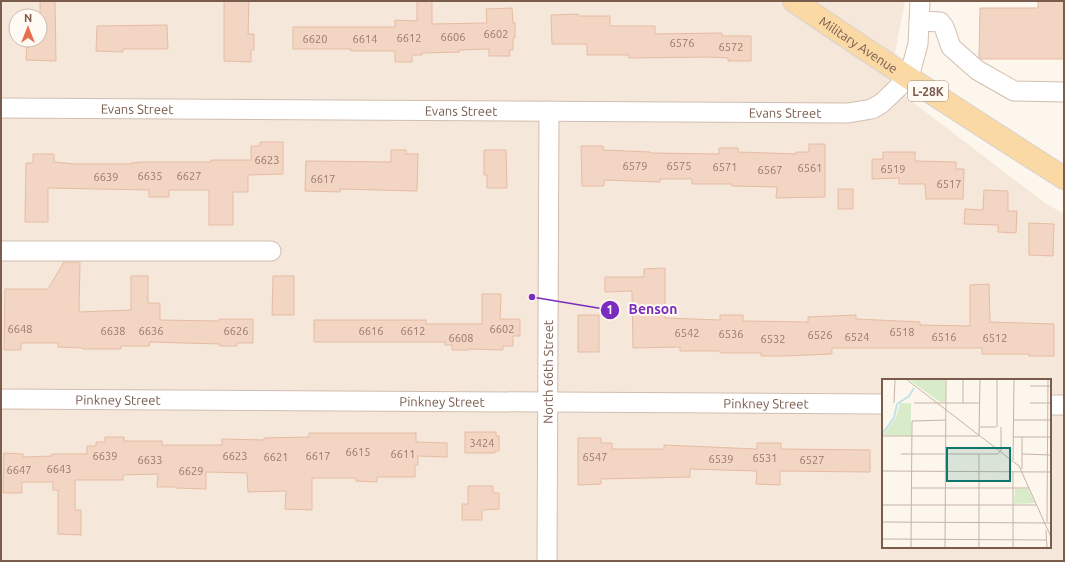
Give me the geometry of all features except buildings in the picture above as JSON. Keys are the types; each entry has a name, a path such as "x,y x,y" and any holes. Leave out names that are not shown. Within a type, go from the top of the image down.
{"main road":[{"name":"Military Avenue","path":"794,1 873,56 909,77 938,98 1064,178"}],"street":[{"path":"909,77 918,44 920,1"},
{"path":"919,21 940,22 944,26 951,47 977,70 1014,91 1064,92"},
{"name":"Evans Street","path":"1,108 848,113 872,109 882,103 909,77"},
{"name":"North 66th Street","path":"547,561 549,111"},
{"path":"1,251 271,251"},
{"name":"Pinkney Street","path":"1,399 882,404"},
{"path":"1051,405 1064,405"}],"shaded area":[{"path":"1,1 905,1 889,84 1045,203 1064,214 1064,561 1,561"}],"place":[{"name":"Benson","path":"532,297"}]}
